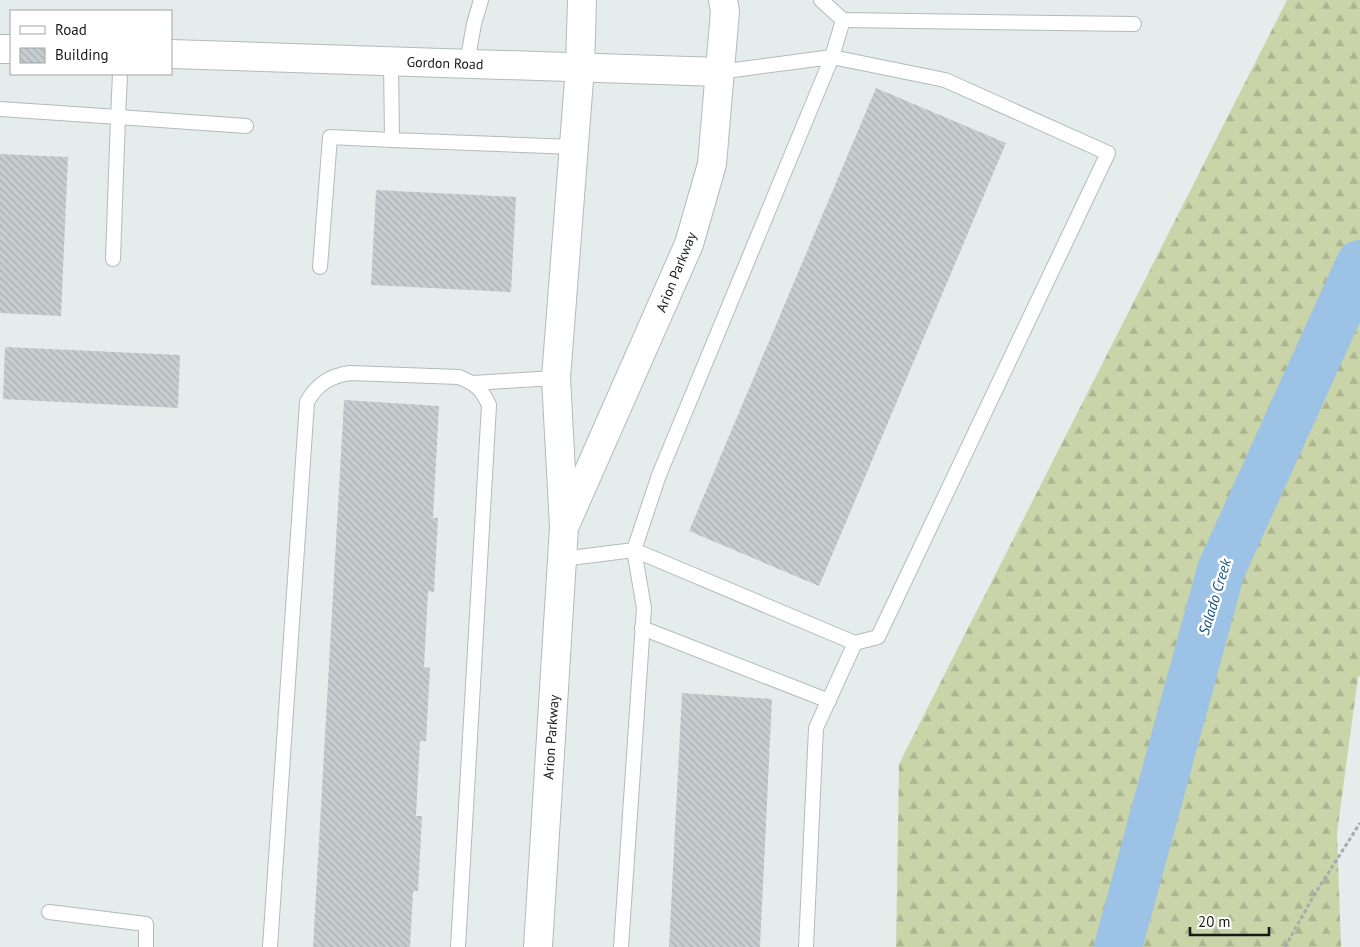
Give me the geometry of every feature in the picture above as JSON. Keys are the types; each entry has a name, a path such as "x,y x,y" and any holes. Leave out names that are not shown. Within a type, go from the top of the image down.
{"street":[{"name":"Arion Parkway","path":"538,947 564,527 556,378 580,67 582,0"},
{"name":"Arion Parkway","path":"564,527 690,244 712,164 724,11 723,0"},
{"name":"Gordon Road","path":"172,54 719,72"}],"lane":[{"path":"467,63 474,24 481,0"},
{"path":"821,0 842,20 1134,24"},
{"path":"621,947 644,608 634,550 659,475 832,56 842,20"},
{"path":"562,559 634,550 856,643 878,637 1108,153 945,80 832,56 719,72"},
{"path":"390,61 392,140"},
{"path":"113,259 120,75"},
{"path":"0,109 246,126"},
{"path":"320,267 330,137 574,147"},
{"path":"270,947 307,402 314,390 324,381 336,375 350,373 459,377 472,383 482,391 489,405 458,947"},
{"path":"472,383 556,378"},
{"path":"642,628 828,701"},
{"path":"806,947 816,728 856,643"},
{"path":"49,912 146,924 146,947"}],"path":[{"path":"1285,947 1360,823"}],"green space":[{"path":"1287,0 1360,0 1360,676 1358,677 1337,833 1341,947 896,947 899,764"}],"building":[{"path":"876,88 1006,143 819,586 689,531"},
{"path":"0,154 68,157 61,316 0,313"},
{"path":"376,190 516,197 511,292 371,285"},
{"path":"5,347 180,355 178,408 3,399"},
{"path":"344,400 439,406 433,518 438,518 434,592 428,591 424,667 430,668 426,741 420,741 416,816 422,816 418,891 413,891 410,947 313,947"},
{"path":"682,693 772,699 760,947 669,947"}],"waterway":[{"name":"Salado Creek","path":"1118,947 1221,570 1360,264"}]}
